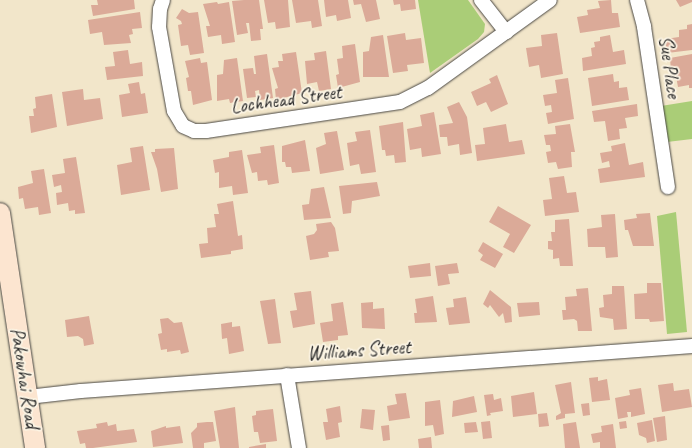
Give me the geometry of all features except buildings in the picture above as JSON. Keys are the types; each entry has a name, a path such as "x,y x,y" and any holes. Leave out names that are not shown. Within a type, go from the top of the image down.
{"main road":[{"name":"Pakowhai Road","path":"0,213 36,448"}],"street":[{"name":"Lochhead Street","path":"163,0 160,9 159,27 174,111 183,126 194,131 400,102 428,88 550,0"},
{"path":"482,0 506,32"},
{"name":"Sue Place","path":"636,0 644,27 668,187"},
{"name":"Williams Street","path":"28,397 287,375 692,346"},
{"path":"287,375 299,448"}],"green space":[{"path":"418,0 468,0 485,24 484,32 478,39 430,73"},
{"path":"692,101 692,139 667,142 661,106"},
{"path":"676,212 687,332 667,334 657,216"}]}
